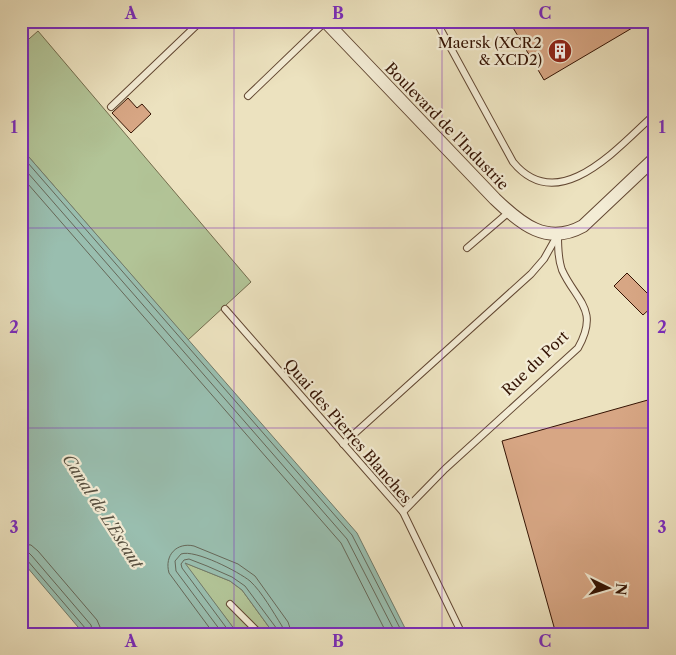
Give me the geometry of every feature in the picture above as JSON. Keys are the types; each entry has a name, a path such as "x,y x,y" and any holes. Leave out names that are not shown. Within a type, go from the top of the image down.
{"street":[{"name":"Boulevard de l'Industrie","path":"326,21 509,212 527,226 558,235"},
{"path":"558,235 573,232 583,226 655,158"}],"lane":[{"path":"111,107 201,21"},
{"path":"248,96 326,21"},
{"path":"436,21 513,162 528,177 547,183 557,183 586,173 604,161 655,114"},
{"path":"467,248 509,212"},
{"path":"343,444 531,274 544,259 558,235"},
{"name":"Rue du Port","path":"403,512 445,470 578,348 582,341 586,325 584,306 563,271 558,249 558,235"},
{"name":"Quai des Pierres Blanches","path":"225,309 403,512 462,634"},
{"path":"230,604 260,634"}],"shaded area":[{"path":"38,31 251,282 188,340 21,148 21,46"},
{"path":"183,562 230,581 242,590 274,634 238,634"}],"water":[{"name":"Canal de L'Escaut","path":"21,148 357,533 408,634 274,634 242,590 230,581 185,563 238,634 84,634 21,560"}],"building":[{"name":"Maersk (XCR2 & XCD2)","path":"509,21 644,21 544,80"},
{"path":"128,98 137,108 142,104 151,114 131,133 112,113"},
{"path":"627,273 655,301 655,304 643,315 614,286"},
{"path":"655,398 655,634 556,634 502,441"}],"place":[{"name":"Maersk (XCR2 & XCD2)","path":"560,51"}]}
